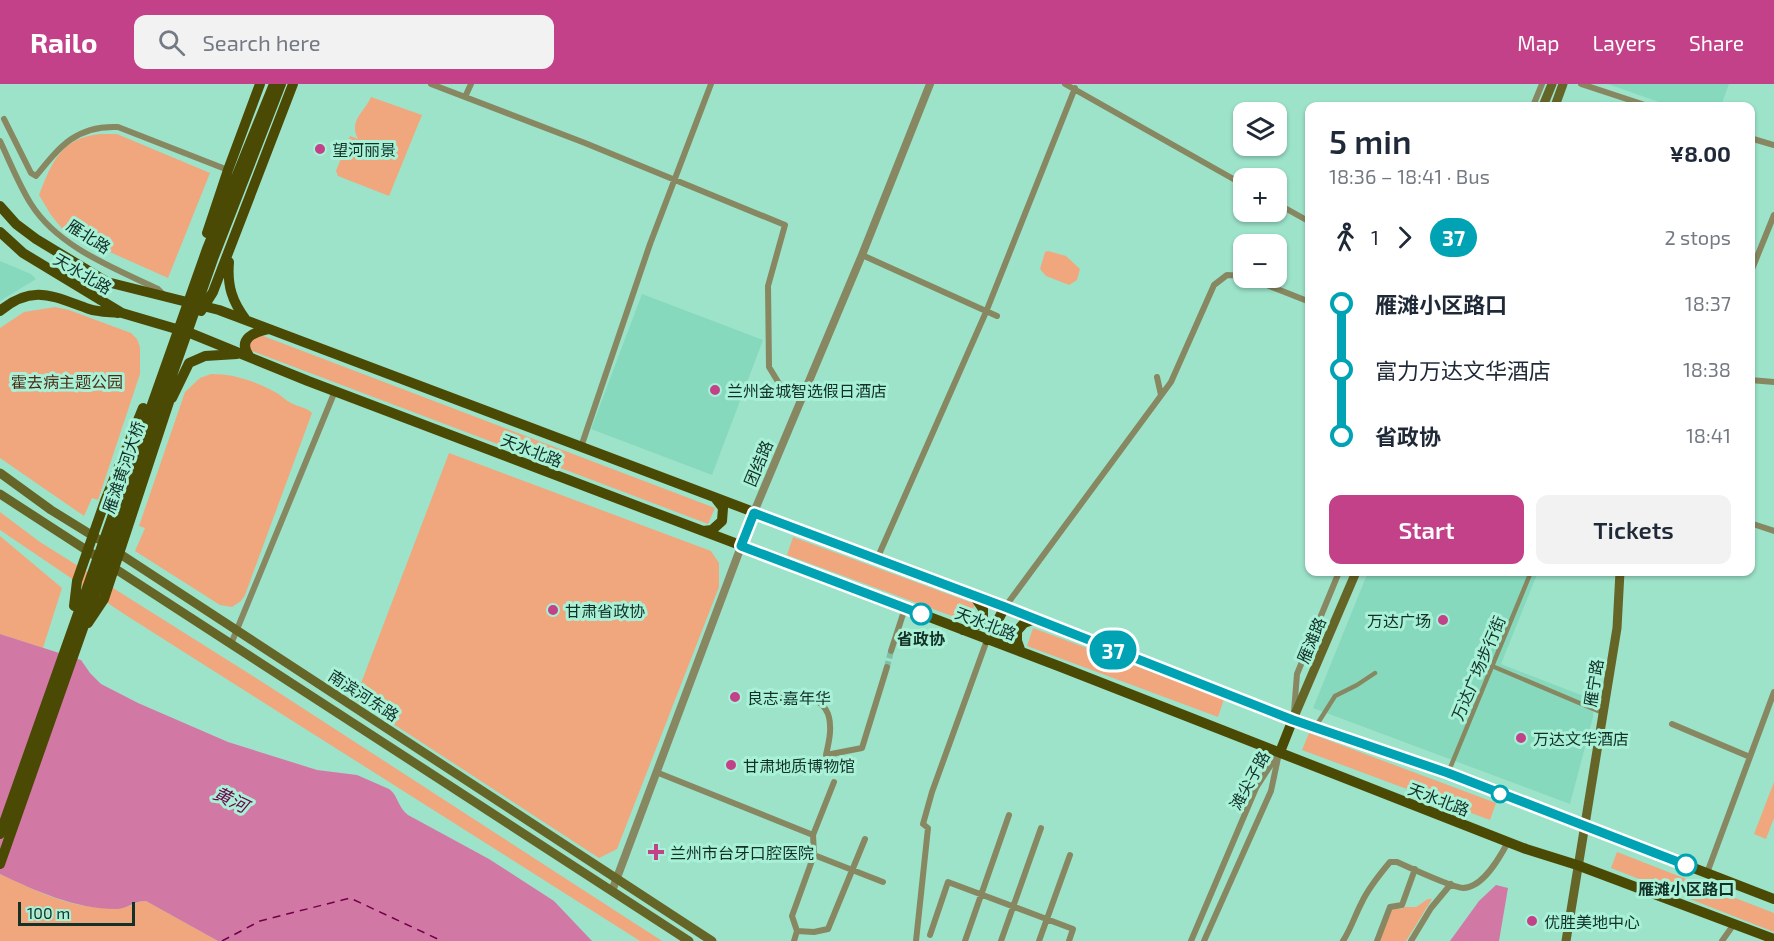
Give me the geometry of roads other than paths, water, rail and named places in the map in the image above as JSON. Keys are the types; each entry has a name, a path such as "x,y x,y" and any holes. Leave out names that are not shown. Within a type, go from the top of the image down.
{"main road":[{"path":"75,632 77,581 105,501 184,300 260,84"},
{"name":"雁滩黄河大桥","path":"0,864 75,632 207,249 273,84"},
{"name":"雁滩黄河大桥","path":"0,834 213,259 281,84"},
{"path":"75,632 104,598 169,404 190,333 213,292 292,84"},
{"path":"1545,102 1552,84"},
{"path":"1556,102 1563,84"},
{"name":"天水北路","path":"0,206 16,224 36,239 107,282 184,300 246,320 1005,607 1293,720 1448,773 1774,898"},
{"name":"天水北路","path":"0,232 23,254 122,313 190,333 335,391 1021,652 1508,842 1577,865 1774,939"},
{"path":"231,246 228,278 230,293 236,307 246,320"},
{"path":"0,311 19,297 47,294 90,309 122,313"},
{"path":"169,404 189,363 205,356 245,355 244,345 248,336 255,331 269,329"},
{"name":"南滨河东路","path":"0,473 51,510 712,941"},
{"name":"南滨河东路","path":"0,494 689,941"},
{"path":"703,531 712,530 722,521 723,508 715,498"},
{"name":"雁滩路","path":"1293,720 1354,576"},
{"name":"雁宁路","path":"1566,941 1617,628 1620,576"},
{"path":"963,630 976,626 983,619 983,609 974,596"},
{"path":"987,640 1005,607"},
{"path":"1021,652 1017,641 1017,631 1024,623 1035,619"},
{"path":"1280,752 1293,720"}],"street":[{"path":"431,84 585,143 785,225 768,286 769,367 780,385 801,400"},
{"path":"465,97 471,84"},
{"path":"581,447 673,181 711,84"},
{"name":"团结路","path":"612,891 754,513 862,255 930,84"},
{"path":"1065,84 1233,179"},
{"path":"1535,102 1542,84"},
{"path":"1581,84 1635,102"},
{"path":"877,559 986,312 1075,88"},
{"path":"4,119 31,173 36,176 64,143 83,131 101,126 118,127 228,170"},
{"path":"1755,139 1774,145"},
{"name":"雁北路","path":"0,141 32,206 61,238 94,258 158,289 168,298"},
{"path":"1287,209 1305,219"},
{"path":"1755,262 1774,215"},
{"path":"862,255 997,316"},
{"path":"1005,607 1171,382 1214,285 1227,275 1233,275"},
{"path":"1274,288 1305,300"},
{"path":"1157,377 1161,395"},
{"path":"1755,380 1774,382"},
{"path":"231,644 335,391"},
{"path":"1755,525 1774,531"},
{"path":"1293,720 1297,674 1337,576"},
{"name":"万达广场步行街","path":"1448,773 1530,576"},
{"path":"1517,591 1523,594"},
{"path":"891,651 905,608"},
{"path":"916,941 928,828 923,824 932,792 987,640"},
{"path":"1492,666 1604,713"},
{"path":"781,694 805,695 818,700 828,712 830,726 826,755 862,748 886,667"},
{"path":"1315,728 1335,696 1375,673"},
{"path":"1707,873 1774,692"},
{"path":"1672,724 1750,757"},
{"name":"滩尖子路","path":"1191,941 1256,788 1280,752"},
{"name":"滩尖子路","path":"1204,941 1271,791 1280,752"},
{"path":"656,772 813,835"},
{"path":"794,941 797,931 792,916 814,855 813,835 834,782"},
{"path":"965,941 1009,815"},
{"path":"1001,941 1041,828"},
{"path":"797,931 814,932 828,929 865,839"},
{"path":"1343,941 1363,899 1390,862 1397,862 1462,888 1474,885 1497,863 1508,842"},
{"path":"814,855 883,882"},
{"path":"1039,941 1070,855"},
{"path":"1377,941 1390,907 1402,904 1415,869"},
{"path":"930,935 948,882 1073,929 1069,941"},
{"path":"1411,941 1431,908 1451,884"},
{"path":"1722,941 1734,924"}],"water":[{"name":"黄河","path":"0,634 81,660 101,684 138,703 228,742 317,770 357,775 389,789 408,815 489,859 554,901 592,941 218,941 146,901 116,909 86,906 42,893 0,874"},
{"path":"1496,885 1508,888 1499,941 1450,941 1479,901"}],"tunnel":[{"path":"887,667 891,651"}],"place":[{"name":"望河丽景","path":"320,149"},
{"name":"兰州金城智选假日酒店","path":"715,390"},
{"name":"甘肃省政协","path":"553,610"},
{"name":"省政协","path":"921,614"},
{"name":"万达广场","path":"1443,620"},
{"name":"良志·嘉年华","path":"735,697"},
{"name":"万达文华酒店","path":"1521,738"},
{"name":"甘肃地质博物馆","path":"731,765"},
{"name":"兰州市台牙口腔医院","path":"656,852"},
{"name":"雁滩小区路口","path":"1686,865"},
{"name":"优胜美地中心","path":"1532,921"}],"park label":[{"name":"霍去病主题公园","path":"67,381"}]}
